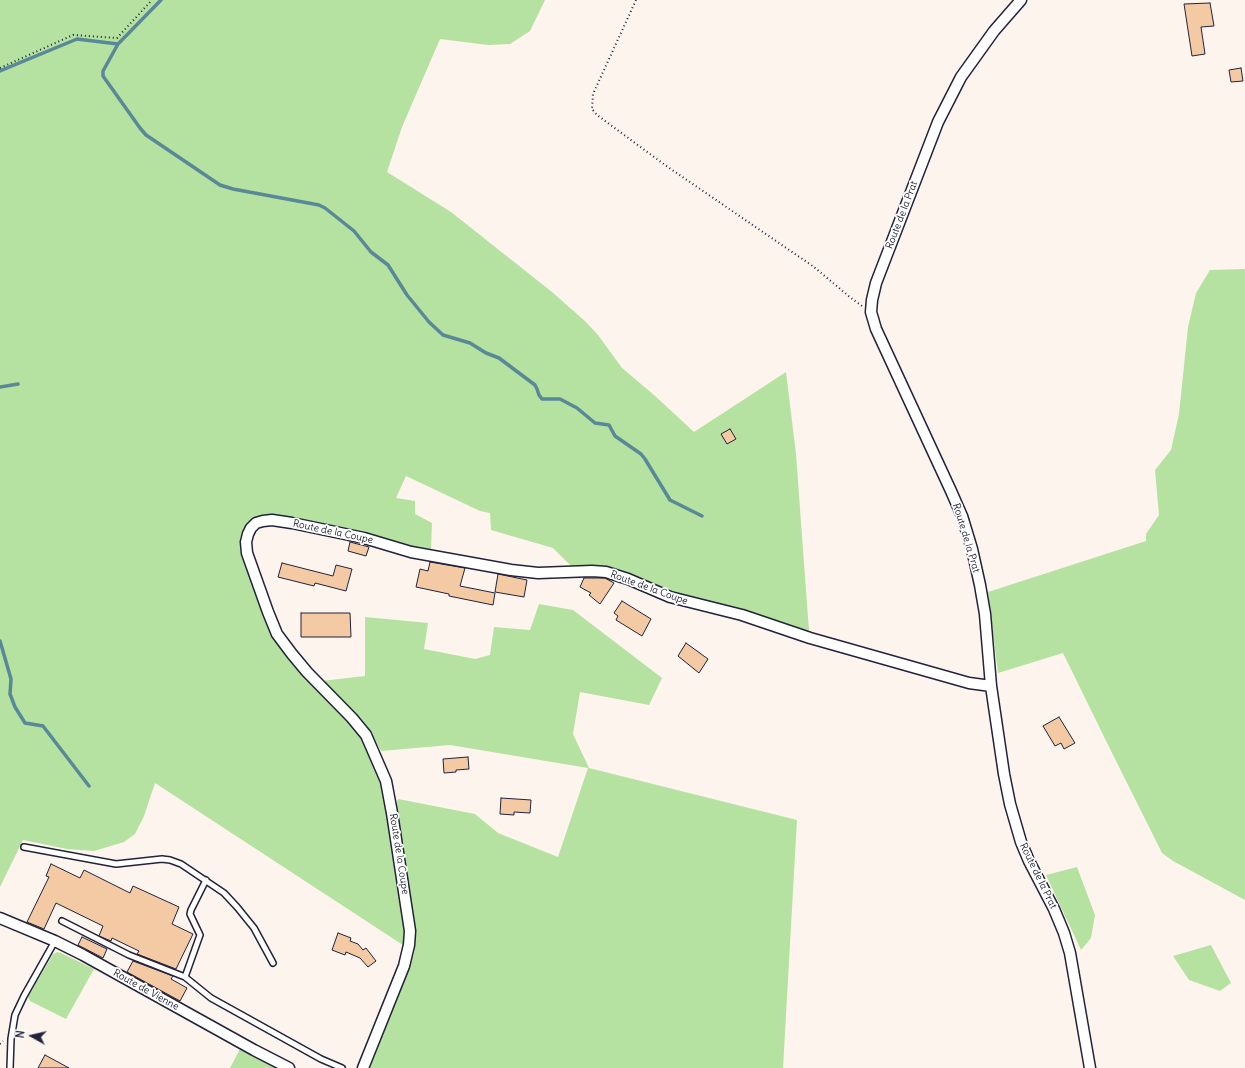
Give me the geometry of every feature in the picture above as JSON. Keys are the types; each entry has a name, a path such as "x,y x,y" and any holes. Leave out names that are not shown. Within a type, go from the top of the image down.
{"street":[{"name":"Route de la Prat","path":"1021,0 994,31 961,77 938,122 876,283 872,300 872,312 876,329 962,516 972,549 985,614 991,686 1010,804 1021,842 1029,861 1054,909 1064,933 1070,953 1090,1068"},
{"name":"Route de la Coupe","path":"363,1068 404,966 409,945 410,931 390,800 386,781 366,735 352,718 297,660 277,634 247,553 246,542 248,534 256,523 272,520 292,523 364,538 411,552 511,570 538,573 592,571 606,572 628,579 676,599 742,616 810,638 969,683 991,686"},
{"name":"Route de Vienne","path":"0,918 55,941 289,1068"}],"lane":[{"path":"24,847 116,864 162,859 181,864 224,892 254,928 273,963"},
{"path":"184,977 200,935 190,914 206,880"},
{"path":"62,921 129,955 184,977 211,998 321,1059 342,1068"},
{"path":"10,1068 11,1039 15,1015 55,941"}],"path":[{"path":"0,68 73,35 117,38 152,0"},
{"path":"636,0 593,94 592,109 597,115 665,165 814,267 851,298 872,312"}],"green space":[{"path":"0,0 545,0 530,31 510,44 488,45 440,39 402,127 387,172 451,212 552,292 586,322 598,335 622,368 694,432 786,372 796,454 809,631 673,592 612,568 593,565 572,567 553,548 491,530 490,513 480,511 406,476 396,498 415,501 415,514 432,523 431,549 420,548 374,535 270,517 258,517 248,522 240,539 241,550 270,631 283,651 303,675 350,722 363,740 375,765 384,793 406,930 406,947 155,783 144,816 135,834 124,842 94,851 67,849 23,840 0,887"},
{"path":"1245,269 1245,900 1173,861 1162,853 1063,653 998,673 988,592 1146,541 1146,534 1159,515 1155,470 1171,450 1179,414 1188,327 1196,293 1210,270"},
{"path":"539,604 573,610 662,678 649,705 580,692 573,734 589,768 797,820 783,1068 367,1068 414,954 415,936 396,805 398,799 475,814 498,833 558,857 588,768 450,745 381,751 363,721 322,681 365,676 365,617 428,623 424,649 475,659 490,655 494,627 530,630"},
{"path":"1077,867 1095,915 1091,938 1081,950 1046,875"},
{"path":"1211,945 1231,983 1220,991 1189,980 1173,956"},
{"path":"58,952 94,969 66,1019 30,1001 28,997 53,954"},
{"path":"240,1049 276,1068 230,1068"}],"building":[{"path":"1210,3 1214,26 1201,27 1205,54 1192,56 1184,4"},
{"path":"1241,68 1243,81 1231,82 1229,70"},
{"path":"730,429 736,439 727,444 721,434"},
{"path":"350,542 369,547 366,556 348,551"},
{"path":"430,562 465,568 460,586 495,593 493,605 449,596 449,594 416,587 420,569 428,571"},
{"path":"282,563 333,576 336,565 352,569 346,591 315,583 314,586 278,577"},
{"path":"498,574 527,580 524,597 495,592"},
{"path":"584,578 605,578 614,583 600,604 589,595 591,593 580,587"},
{"path":"622,601 651,619 642,636 616,620 618,616 614,613"},
{"path":"301,613 350,613 351,637 301,637"},
{"path":"686,643 708,659 699,673 678,656"},
{"path":"1059,717 1075,743 1064,749 1061,743 1055,746 1043,726"},
{"path":"468,757 469,769 444,773 443,759"},
{"path":"501,798 531,800 530,813 514,812 514,815 500,814"},
{"path":"51,864 80,878 84,870 130,893 133,886 179,907 172,924 193,934 176,969 137,954 139,951 112,938 111,941 99,936 103,926 56,903 44,929 27,922 49,877 46,876"},
{"path":"338,933 351,938 350,941 358,944 363,950 366,948 376,961 368,967 360,958 346,952 345,955 332,950"},
{"path":"82,937 107,949 103,958 78,945"},
{"path":"133,961 173,976 171,979 187,988 180,1001 127,972"},
{"path":"45,1055 69,1068 38,1068"}],"waterway":[{"path":"0,71 77,39 118,44 161,0"},
{"path":"118,44 103,71 103,76 146,135 220,185 233,189 319,205 325,208 354,231 371,252 388,265 407,295 429,322 443,335 470,343 486,353 499,358 535,385 542,399 560,399 577,408 595,423 609,425 615,436 641,454 670,500 702,516"},
{"path":"0,387 18,384"},
{"path":"0,641 11,679 10,694 15,707 25,723 43,726 89,786"}]}
